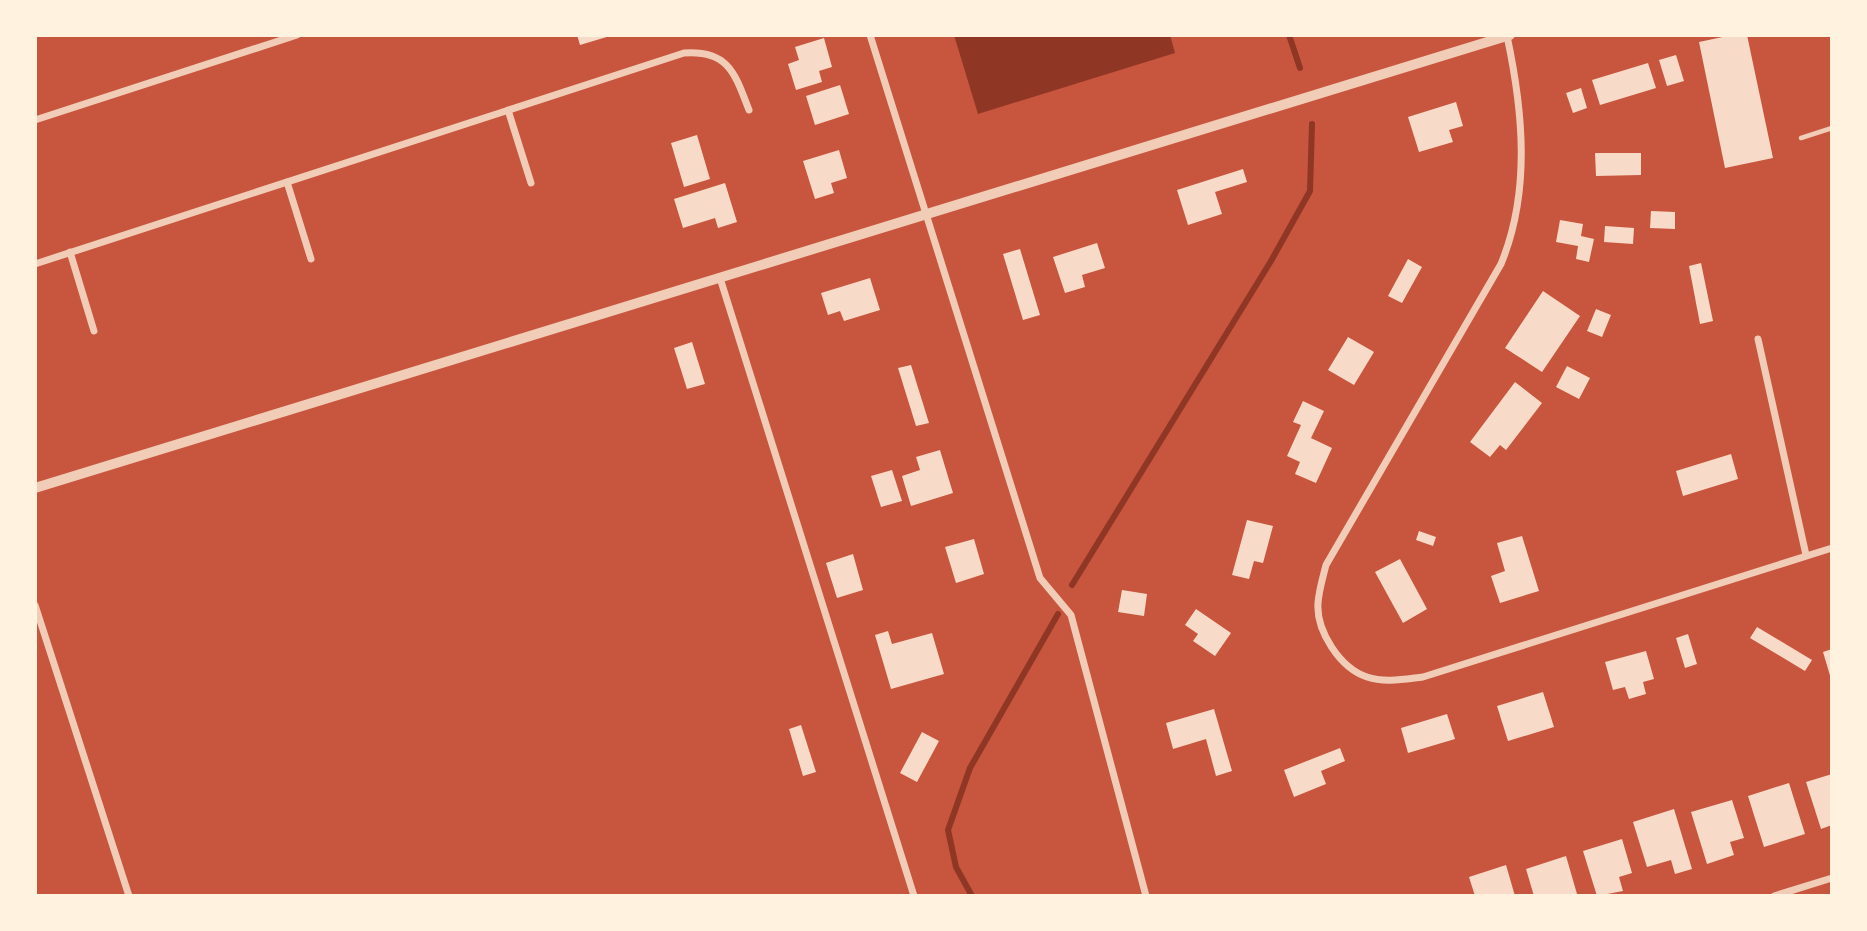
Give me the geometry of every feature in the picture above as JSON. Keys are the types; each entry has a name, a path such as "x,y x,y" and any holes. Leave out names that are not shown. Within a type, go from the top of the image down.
{"street":[{"path":"35,120 297,35"},
{"path":"870,35 1040,578 1071,615 1146,896"},
{"path":"35,488 1509,36 1516,84 1522,173 1519,209 1512,237 1501,264 1326,565 1317,606 1331,647 1345,663 1366,677 1388,680 1423,677 1832,548"},
{"path":"35,264 684,53 715,55 733,72 749,110"},
{"path":"508,110 531,183"},
{"path":"287,182 312,259"},
{"path":"70,253 94,331"},
{"path":"720,278 914,896"},
{"path":"1758,339 1806,555"},
{"path":"35,605 129,896"},
{"path":"1774,896 1832,878"}],"lane":[{"path":"1801,138 1832,128"}],"shaded area":[{"path":"954,35 1170,35 1175,53 978,114"}],"building":[{"path":"577,35 610,35 610,36 580,45"},
{"path":"1732,35 1747,35 1773,158 1725,168 1699,42"},
{"path":"824,38 832,67 819,71 822,82 796,90 788,64 799,60 795,47"},
{"path":"1676,55 1684,81 1667,86 1659,60"},
{"path":"1648,63 1656,88 1600,105 1592,80"},
{"path":"840,85 849,114 815,125 806,96"},
{"path":"1581,88 1587,108 1573,113 1566,93"},
{"path":"1456,102 1463,126 1449,130 1453,142 1419,152 1408,117"},
{"path":"697,135 710,179 684,187 671,143"},
{"path":"839,150 847,178 831,183 834,193 815,199 803,161"},
{"path":"1595,153 1641,153 1641,175 1596,176"},
{"path":"1243,169 1247,182 1215,192 1222,214 1188,225 1177,190"},
{"path":"725,183 737,222 718,228 715,218 683,228 674,199"},
{"path":"1651,211 1675,212 1675,229 1650,228"},
{"path":"1560,220 1583,224 1581,236 1594,239 1589,262 1576,259 1578,246 1556,242"},
{"path":"1605,226 1634,228 1633,244 1604,242"},
{"path":"1097,243 1105,268 1082,275 1085,287 1065,293 1053,257"},
{"path":"1020,249 1040,315 1023,320 1003,254"},
{"path":"1408,259 1422,267 1402,303 1388,296"},
{"path":"1701,263 1713,321 1700,324 1689,266"},
{"path":"870,278 880,310 844,321 840,311 828,315 821,293"},
{"path":"1543,291 1580,316 1542,372 1505,348"},
{"path":"1596,309 1611,315 1602,337 1587,331"},
{"path":"1348,337 1374,352 1354,385 1328,370"},
{"path":"692,342 705,384 687,389 674,348"},
{"path":"911,365 929,423 916,426 898,368"},
{"path":"1567,366 1590,378 1579,399 1556,387"},
{"path":"1515,382 1542,403 1506,450 1500,445 1490,457 1470,442"},
{"path":"1303,401 1324,411 1311,438 1332,448 1316,483 1295,474 1300,462 1287,456 1301,425 1293,422"},
{"path":"940,450 953,493 911,506 902,476 920,470 916,457"},
{"path":"1731,454 1738,479 1683,496 1676,471"},
{"path":"892,470 902,501 881,507 871,476"},
{"path":"1247,520 1273,526 1263,563 1254,561 1249,579 1232,575"},
{"path":"1419,531 1436,537 1433,546 1416,540"},
{"path":"1522,536 1539,591 1500,603 1491,576 1505,571 1497,543"},
{"path":"974,539 984,574 956,583 945,547"},
{"path":"853,554 863,590 837,598 826,563"},
{"path":"1400,559 1427,609 1403,623 1375,572"},
{"path":"1122,590 1147,594 1144,616 1118,612"},
{"path":"1196,609 1231,633 1215,656 1193,641 1198,634 1185,625"},
{"path":"1757,627 1812,660 1805,671 1750,638"},
{"path":"888,631 892,644 932,633 944,674 891,689 875,635"},
{"path":"1688,634 1697,664 1685,668 1676,638"},
{"path":"1832,649 1832,679 1831,679 1823,652"},
{"path":"1646,651 1654,679 1643,682 1646,694 1629,699 1625,687 1613,690 1605,662"},
{"path":"1543,692 1554,727 1508,741 1497,706"},
{"path":"1214,709 1232,771 1216,776 1206,739 1173,749 1166,723"},
{"path":"1447,714 1455,739 1408,753 1401,728"},
{"path":"801,725 816,772 803,776 789,729"},
{"path":"922,732 939,741 917,782 900,773"},
{"path":"1340,748 1345,761 1321,771 1326,784 1294,797 1284,770"},
{"path":"1832,774 1832,825 1821,829 1806,782"},
{"path":"1789,783 1805,834 1764,847 1748,796"},
{"path":"1732,800 1744,838 1730,842 1734,855 1707,864 1691,812"},
{"path":"1674,809 1692,869 1675,874 1671,860 1647,867 1633,822"},
{"path":"1622,839 1632,873 1619,877 1623,891 1597,896 1583,851"},
{"path":"1566,856 1577,894 1534,896 1526,869"},
{"path":"1506,865 1515,896 1475,896 1469,877"}],"waterway":[{"path":"1289,35 1300,68"},
{"path":"1072,585 1271,261 1310,191 1312,124"},
{"path":"972,896 956,867 948,830 970,768 1058,614"}]}
